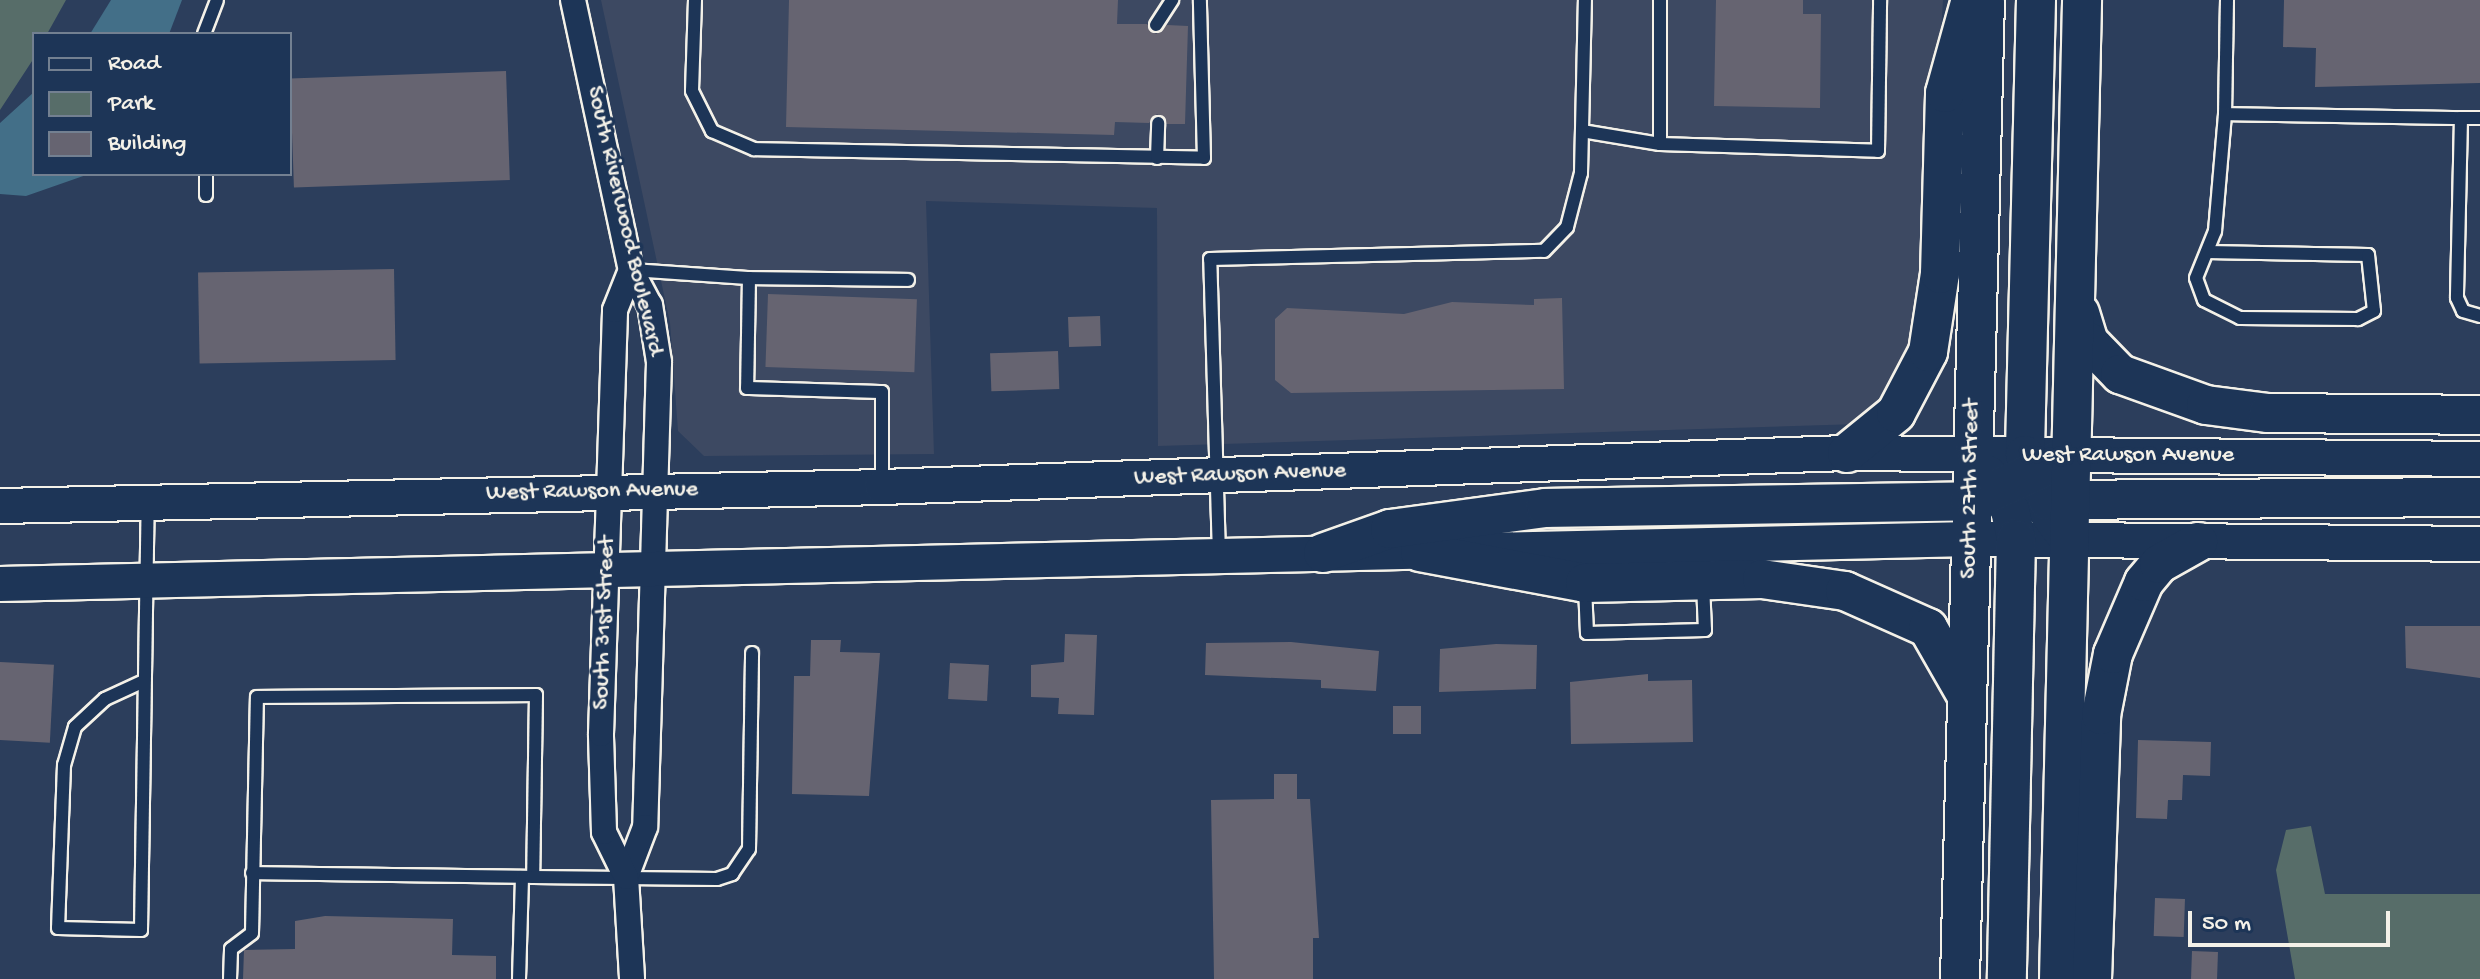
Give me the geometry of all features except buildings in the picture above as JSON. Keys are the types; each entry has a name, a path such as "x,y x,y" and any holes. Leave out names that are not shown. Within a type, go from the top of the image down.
{"main road":[{"path":"1847,453 1896,413 1928,352 1940,274 1945,93 1971,0"},
{"name":"South 27th Street","path":"1985,0 1972,453 2070,541 2059,979"},
{"path":"2007,979 2036,0"},
{"path":"2020,497 2071,455 2082,0"},
{"path":"2077,302 2102,360 2169,395 2268,413 2480,415"},
{"name":"West Rawson Avenue","path":"0,506 882,487 1847,453 1972,453 2070,541 2480,544"},
{"name":"West Rawson Avenue","path":"2071,455 2480,459"},
{"path":"1323,553 1390,529 1546,508 2020,497 2480,497"},
{"name":"South 27th Street","path":"1960,979 1970,539 2020,497"},
{"path":"1420,552 1585,583 1703,563 1970,539"},
{"path":"2092,979 2101,715 2113,654 2144,582 2159,564 2198,542"},
{"path":"0,584 146,577 1323,553 1420,552 1703,563 1803,582 1889,605 1928,628 1966,697"}],"street":[{"name":"South Riverwood Boulevard","path":"573,0 631,270 650,305 659,362 657,491"},
{"name":"South 31st Street","path":"631,270 615,310 606,567 604,832 626,877 632,979"},
{"name":"South 31st Street","path":"626,877 645,827 657,491"}],"lane":[{"path":"205,32 217,0"},
{"path":"695,0 692,91 712,131 754,149 1204,158 1200,0"},
{"path":"1156,25 1172,0"},
{"path":"1219,555 1210,259 1544,251 1567,227 1581,173 1585,0"},
{"path":"1660,0 1660,144"},
{"path":"1582,131 1660,144 1878,151 1880,0"},
{"path":"2207,252 2368,255 2374,311 2358,319 2225,315 2197,290 2224,168 2227,0"},
{"path":"2225,114 2480,118"},
{"path":"2461,118 2457,298 2463,311 2480,316"},
{"path":"1157,158 1158,123"},
{"path":"206,176 206,195"},
{"path":"631,270 749,278 908,280"},
{"path":"749,278 747,388 882,392 882,487"},
{"path":"144,681 105,699 75,727 64,765 58,928 141,930 148,503"},
{"path":"1585,583 1587,633 1705,630 1703,563"},
{"path":"252,873 717,879 741,866 749,849 752,653"},
{"path":"230,979 231,949 252,933 257,697 536,695 519,979"}],"shaded area":[{"path":"111,0 182,0 170,32 91,32"},
{"path":"601,0 1943,0 1924,309 1897,393 1859,424 1158,446 1157,208 926,201 934,454 704,456 678,431 670,323"},
{"path":"32,94 32,176 83,176 26,196 0,194 0,123"}],"green space":[{"path":"0,0 66,0 48,32 32,32 32,61 0,110"},
{"path":"2311,826 2325,894 2480,894 2480,979 2295,979 2276,870 2286,830"}]}
